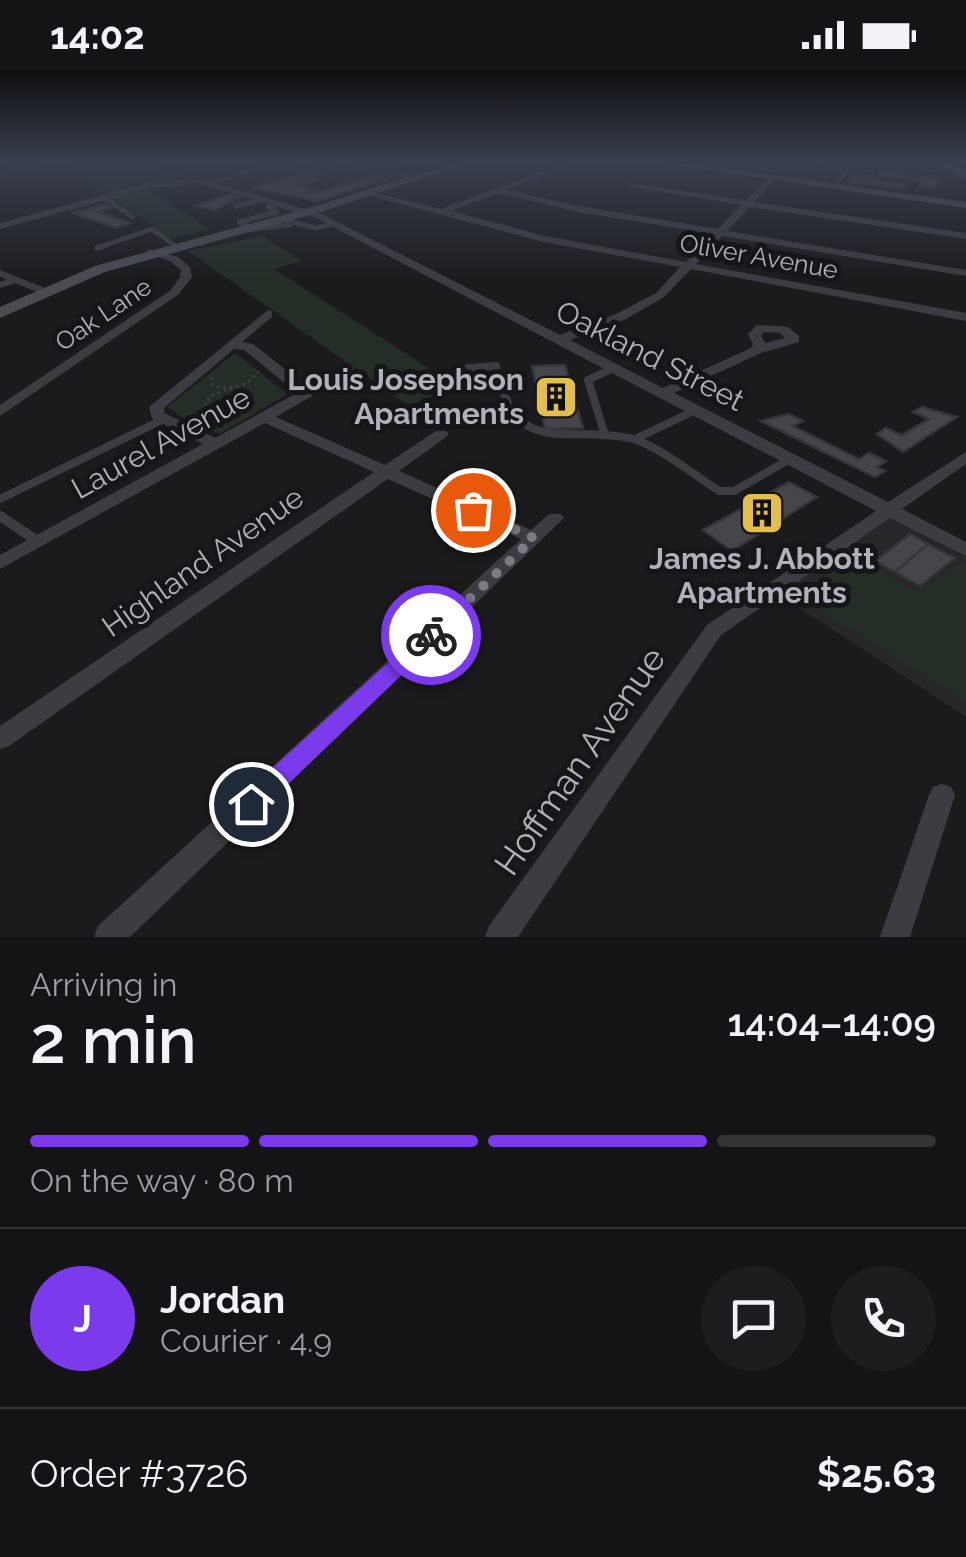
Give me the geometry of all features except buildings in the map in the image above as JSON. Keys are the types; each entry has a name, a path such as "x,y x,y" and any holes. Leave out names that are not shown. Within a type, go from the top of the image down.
{"main road":[{"path":"0,313 93,268 174,245 286,222 343,201"},
{"path":"940,201 966,205"}],"street":[{"path":"0,226 92,201"},
{"name":"Oakland Street","path":"275,201 334,224 966,550"},
{"name":"Oliver Avenue","path":"402,201 544,239 966,317"},
{"path":"441,212 470,201"},
{"path":"545,201 966,273"},
{"path":"731,201 966,236"},
{"path":"558,340 642,307 660,295 750,201"},
{"name":"Oak Lane","path":"0,412 175,292 186,277 186,269 174,259 150,251"},
{"path":"0,273 41,290"},
{"path":"216,444 157,415 156,407 268,314"},
{"path":"232,344 248,347 307,394"},
{"path":"663,393 756,350"},
{"name":"Laurel Avenue","path":"0,563 348,371"},
{"path":"264,417 534,538"},
{"name":"Highland Avenue","path":"0,739 441,434"},
{"name":"Hoffman Avenue","path":"500,937 714,630 966,457"},
{"path":"109,937 555,518"},
{"path":"895,937 942,795"}],"lane":[{"path":"110,201 133,217"},
{"path":"236,206 255,201"},
{"path":"247,228 239,222 277,212 268,207 280,203"},
{"path":"286,222 315,228 334,224"},
{"path":"97,248 152,229 174,245"},
{"path":"0,285 16,280"},
{"path":"499,382 462,384 458,369 493,365 499,382 503,402 542,434 634,439 719,491 734,491 790,459"},
{"path":"606,435 588,380 613,368"},
{"path":"634,439 696,410"},
{"path":"0,499 164,419"},
{"path":"0,516 39,542"}],"path":[{"path":"211,373 214,386 229,389 246,394 246,408 218,423 201,416 210,396 229,389 241,387 257,370 264,372"}],"shaded area":[{"path":"118,201 166,201 210,229 171,239"},
{"path":"262,236 302,261 274,269 455,385 409,406 188,251"},
{"path":"235,353 288,394 221,433 203,430 167,407"},
{"path":"890,507 966,546 966,717 766,586"},
{"path":"855,554 915,592 959,564 966,568 966,701 798,596"}],"way so far":[{"path":"431,635 534,538 473,510"}],"place":[{"name":"Louis Josephson Apartments","path":"556,397"},
{"name":"James J. Abbott Apartments","path":"762,513"}],"route":[{"path":"251,804 431,635"}]}
